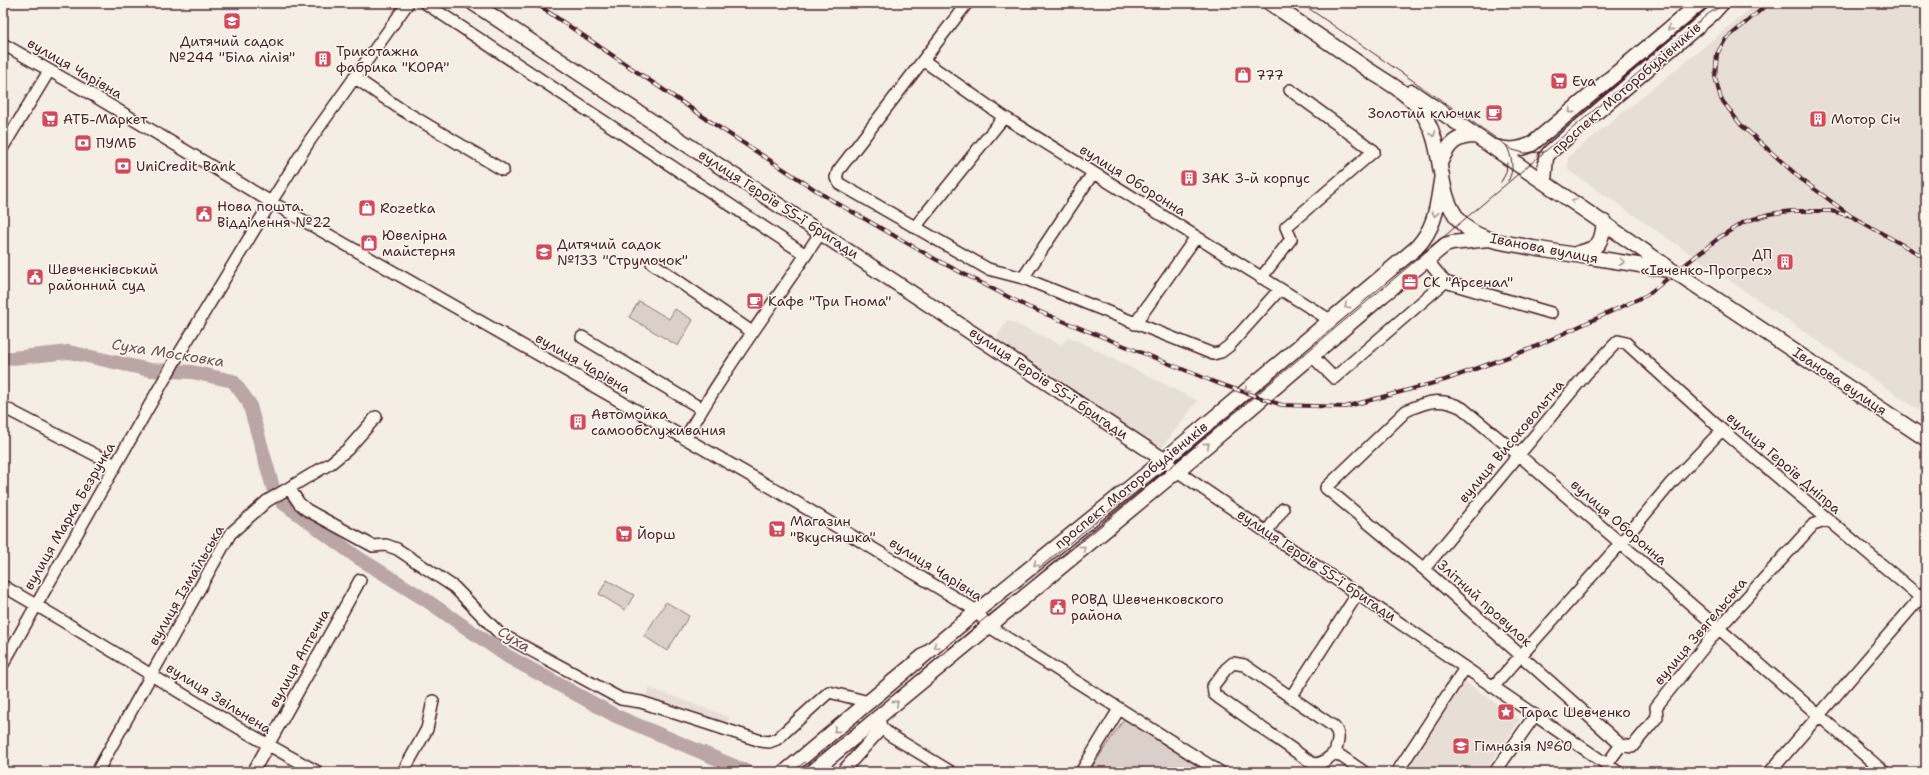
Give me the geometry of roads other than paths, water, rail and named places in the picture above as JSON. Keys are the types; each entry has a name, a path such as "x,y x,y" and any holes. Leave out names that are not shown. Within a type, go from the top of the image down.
{"main road":[{"name":"вулиця Героїв 55-ї бригади","path":"473,3 1164,460"},
{"name":"Іванова вулиця","path":"1270,3 1411,101 1420,109 1427,121 1440,161 1447,201 1455,216 1468,228 1488,239 1570,255 1629,262 1676,273"},
{"name":"Іванова вулиця","path":"1282,3 1604,222 1676,273 1926,439"},
{"name":"проспект Моторобудівників","path":"1544,181 1546,157 1550,151 1708,17 1722,3"},
{"path":"1698,4 1705,8 1708,17"},
{"name":"проспект Моторобудівників","path":"1489,145 1513,150 1532,144 1698,4"},
{"path":"1440,161 1451,144 1462,136 1476,136"},
{"name":"проспект Моторобудівників","path":"786,772 977,611 1164,460 1416,248 1427,236 1433,223 1442,175"},
{"path":"1570,255 1590,251 1596,247 1603,234 1604,222"},
{"name":"проспект Моторобудівників","path":"812,772 880,723 988,626 1177,471 1383,295 1445,245 1488,239"}],"street":[{"path":"271,202 310,140 408,3"},
{"path":"425,3 806,255"},
{"path":"967,3 924,61 838,171 836,178 840,184 915,226 974,263 988,269 1023,278 1213,354 1221,352 1280,289"},
{"name":"вулиця Чарівна","path":"3,44 271,202 685,439 774,488 977,611 988,626 1220,772"},
{"name":"вулиця Оборонна","path":"924,61 1004,116 1093,173 1330,320"},
{"path":"3,148 49,71"},
{"path":"354,77 399,108 503,170"},
{"path":"1261,278 1291,239 1286,227 1374,151 1290,90"},
{"path":"915,226 1004,116"},
{"path":"1023,278 1093,173"},
{"name":"вулиця Марка Безручка","path":"3,664 173,364 271,202"},
{"path":"685,439 702,409 752,332 821,232"},
{"path":"1135,324 1196,237"},
{"path":"1427,260 1445,282 1551,313"},
{"path":"652,263 752,332"},
{"path":"1312,356 1334,378 1445,282"},
{"path":"582,337 702,409"},
{"name":"вулиця Високовольтна","path":"1424,569 1520,456 1586,374 1618,340 1626,343"},
{"name":"вулиця Героїв Дніпра","path":"1626,343 1722,430 1828,520 1924,597"},
{"name":"вулиця Оборонна","path":"1326,488 1406,411 1441,400 1462,408 1520,456 1884,772"},
{"path":"3,407 115,465"},
{"name":"вулиця Ізмаїльська","path":"97,772 230,534 267,501 331,463 348,449 376,418"},
{"path":"1493,687 1621,544 1671,483 1722,430"},
{"name":"вулиця Героїв 55-ї бригади","path":"1164,460 1177,471 1358,593 1618,772"},
{"path":"290,488 298,503 307,510 373,546 386,545 397,549 454,587 499,633 624,700 641,702 726,731 769,742 777,739 829,692 869,702"},
{"name":"Злітний провулок","path":"1326,488 1424,569 1621,745"},
{"path":"1267,531 1283,509"},
{"name":"вулиця Звягельська","path":"1621,745 1632,747 1657,717 1656,707 1719,628 1813,525 1828,520"},
{"name":"вулиця Аптечна","path":"253,772 360,580"},
{"name":"вулиця Звільнена","path":"3,586 36,604 152,674 268,746 318,772"},
{"path":"1291,697 1358,593"},
{"path":"1770,772 1924,597"},
{"path":"1238,663 1244,665 1337,730 1338,740 1335,752 1321,762 1316,764 1312,763 1218,698 1213,690 1214,686 1229,665 1238,663"},
{"path":"1397,772 1465,668"},
{"path":"403,772 427,729 433,702"},
{"path":"1081,772 1119,709"},
{"path":"1495,772 1535,715"},
{"path":"842,772 880,723 951,772"},
{"path":"1607,764 1621,745"},
{"path":"1335,752 1364,772"}],"waterway":[{"name":"Суха Московка","path":"3,359 69,352 150,370 192,372 233,381 249,403 274,491"},
{"name":"Суха","path":"282,502 357,557 426,600 507,656 616,716 748,772"}],"tram line":[{"path":"1301,3 1513,150 1524,153 1544,152"},
{"path":"801,772 983,620 1096,530 1708,14 1726,3"},
{"path":"1506,145 1512,163 1508,181"},
{"path":"1501,182 1506,173 1507,163"},
{"path":"1039,568 1132,492"},
{"path":"792,772 805,762"}],"railway":[{"path":"535,3 720,128 828,198 935,259 1028,307 1217,383 1282,405 1345,407 1445,380 1530,349 1647,295 1720,237 1744,222 1769,214 1791,211 1831,211 1851,216"},
{"path":"1769,3 1725,40 1717,54 1715,77 1721,99 1741,125 1801,179 1851,216 1926,258"}],"place":[{"name":"Дитячий садок №244 \"Біла лілія\"","path":"232,21"},
{"name":"Трикотажна фабрика \"КОРА\"","path":"323,59"},
{"name":"777","path":"1243,75"},
{"name":"Eva","path":"1559,81"},
{"name":"Золотий ключик","path":"1494,113"},
{"name":"АТБ-Маркет","path":"50,119"},
{"name":"Мотор Січ","path":"1818,119"},
{"name":"ПУМБ","path":"83,143"},
{"name":"UniCredit Bank","path":"123,166"},
{"name":"ЗАК 3-й корпус","path":"1189,178"},
{"name":"Rozetka","path":"367,208"},
{"name":"Нова пошта. Відділення №22","path":"204,214"},
{"name":"Ювелірна майстерня","path":"369,243"},
{"name":"Дитячий садок №133 \"Струмочок\"","path":"544,252"},
{"name":"ДП «Івченко-Прогрес»","path":"1785,262"},
{"name":"Шевченківський районний суд","path":"35,277"},
{"name":"СК \"Арсенал\"","path":"1410,282"},
{"name":"Кафе \"Три Гнома\"","path":"755,301"},
{"name":"Автомойка самообслуживания","path":"578,422"},
{"name":"Магазин \"Вкусняшка\"","path":"777,529"},
{"name":"Йорш","path":"624,534"},
{"name":"РОВД Шевченковского района","path":"1058,607"},
{"name":"Тарас Шевченко","path":"1506,712"},
{"name":"Гімназія №60","path":"1461,746"}]}
